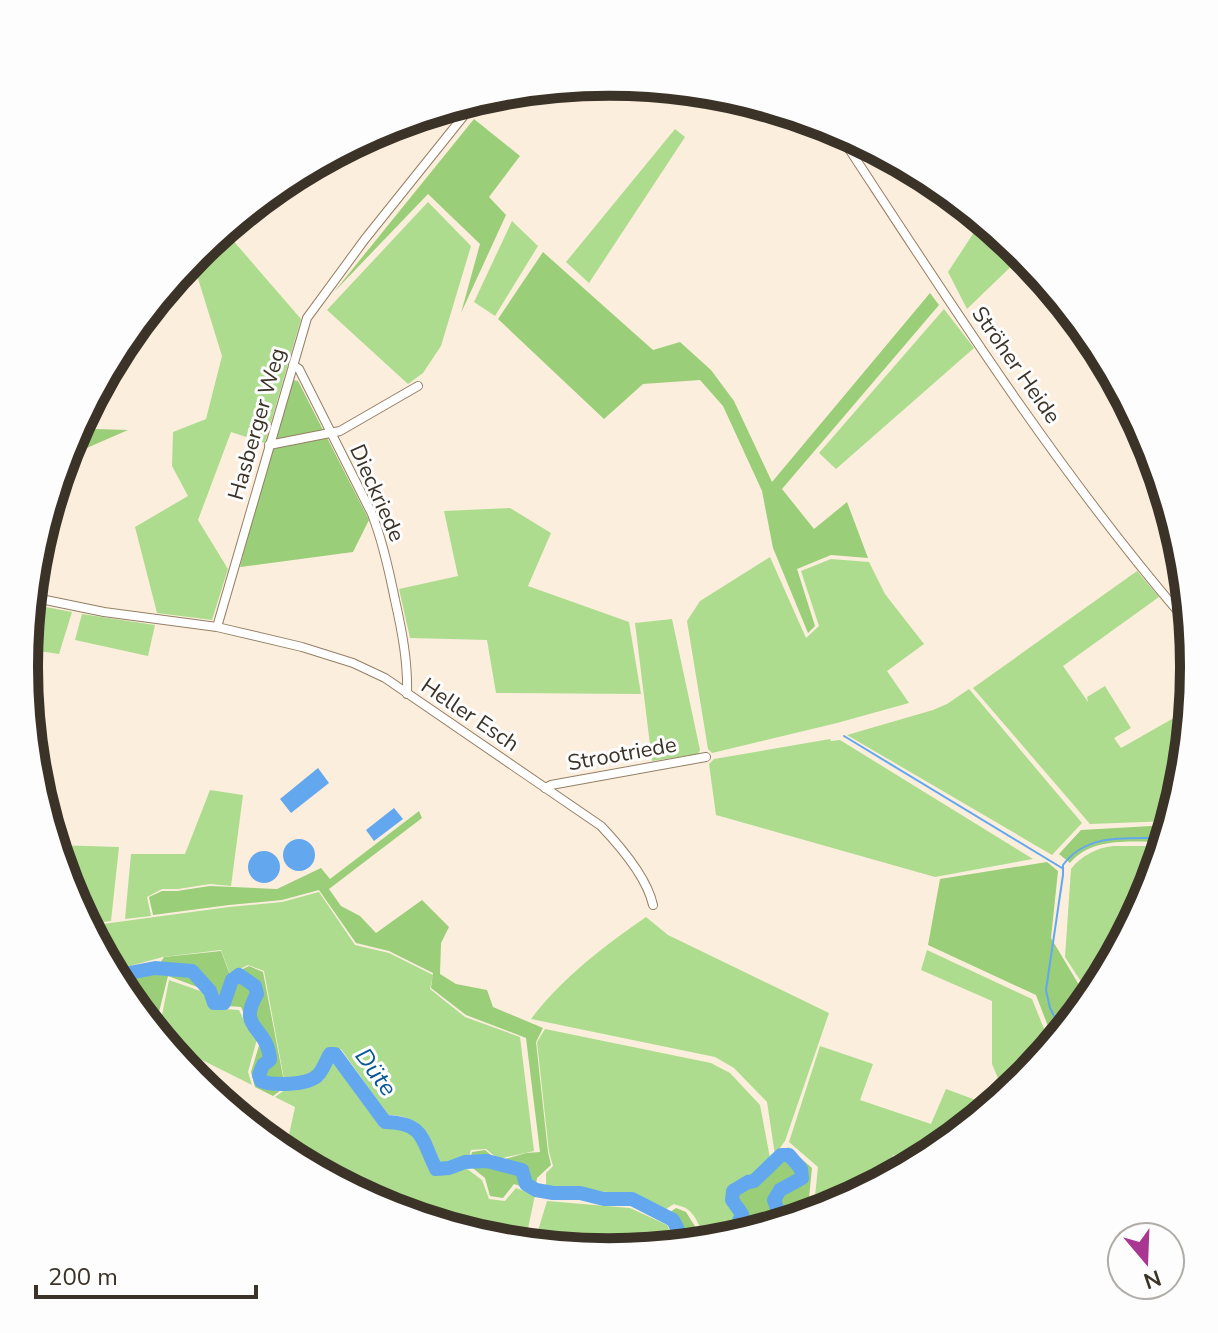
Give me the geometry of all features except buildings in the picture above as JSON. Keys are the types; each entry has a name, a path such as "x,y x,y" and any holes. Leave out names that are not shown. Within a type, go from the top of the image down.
{"street":[{"name":"Hasberger Weg","path":"217,627 307,318 365,239 465,114"},
{"name":"Ströher Heide","path":"849,148 1005,383 1137,563 1177,610"},
{"name":"Dieckriede","path":"293,365 299,369 381,535 402,630 408,670 407,694"},
{"path":"269,445 340,431 418,386"},
{"path":"42,599 104,612 217,627"},
{"name":"Heller Esch","path":"217,627 302,647 353,663 385,678 601,826 618,843 648,890 653,905"},
{"name":"Strootriede","path":"545,788 706,757"}],"green space":[{"path":"474,119 520,156 489,197 506,215 461,313 480,244 428,194 334,292"},
{"path":"675,129 685,137 589,283 566,262"},
{"path":"428,202 471,246 441,346 423,373 408,384 327,310"},
{"path":"512,221 538,246 495,316 474,302"},
{"path":"976,229 1014,264 967,309 948,272"},
{"path":"231,239 301,319 265,443 231,432 198,520 228,569 212,620 157,613 135,527 188,496 172,466 173,432 206,419 222,356 196,273"},
{"path":"543,252 653,350 680,342 711,370 734,401 772,482 930,293 939,305 782,489 814,529 847,502 868,558 831,555 797,569 815,626 808,633 773,548 762,491 723,406 700,380 643,384 604,419 498,319"},
{"path":"944,309 974,348 836,469 819,453"},
{"path":"288,379 298,381 369,520 353,552 240,567"},
{"path":"96,429 128,430 80,451 88,432"},
{"path":"510,508 551,533 528,586 629,622 641,694 496,693 487,640 410,638 399,589 458,576 444,511"},
{"path":"770,557 806,638 819,626 801,571 831,559 869,562 885,594 924,644 887,671 909,703 712,753 708,749 687,621 700,601"},
{"path":"1137,571 1159,597 1063,666 1088,702 1087,697 1105,686 1131,728 1114,738 1121,748 1178,716 1169,778 1159,821 1090,824 973,688"},
{"path":"41,606 72,612 59,654 38,651"},
{"path":"82,614 155,625 148,656 75,640"},
{"path":"672,619 700,750 698,754 652,761 635,623"},
{"path":"969,689 1082,823 1052,855 847,735 933,710"},
{"path":"830,739 840,740 1033,859 935,877 716,815 709,764 714,759"},
{"path":"210,790 243,795 231,886 210,884 162,889 147,897 151,916 125,919 131,854 185,854"},
{"path":"419,811 422,818 329,889 341,906 360,916 376,933 422,900 449,927 441,943 440,974 456,984 487,990 493,1007 543,1028 536,1042 551,1165 537,1178 535,1191 514,1184 503,1198 490,1196 485,1178 469,1165 472,1152 485,1150 498,1161 540,1152 526,1038 466,1015 431,988 433,973 389,951 356,943 319,890 282,900 153,915 149,897 162,891 210,886 277,889 321,868 330,879"},
{"path":"1157,826 1152,842 1101,844 1079,854 1070,863 1059,854 1081,830"},
{"path":"67,845 119,847 111,921 99,923"},
{"path":"1151,846 1121,919 1083,985 1065,957 1071,869 1089,853 1101,849"},
{"path":"1047,862 1058,871 1051,938 1081,988 1049,1029 1036,995 928,945 940,879"},
{"path":"319,892 355,945 389,953 433,975 430,989 465,1017 520,1037 534,1151 498,1159 486,1149 471,1150 469,1157 450,1165 440,1163 423,1128 409,1119 388,1115 341,1049 325,1049 314,1070 307,1076 284,1079 264,971 248,965 230,974 221,950 163,957 124,968 100,924 282,902"},
{"path":"646,917 668,935 829,1013 785,1141 775,1155 767,1102 734,1068 715,1057 531,1019 584,964"},
{"path":"927,950 1032,999 1046,1033 1000,1082 992,1064 992,1001 921,970"},
{"path":"221,951 230,975 249,966 263,972 285,1087 273,1096 255,1087 251,1072 261,1039 249,1025 241,1007 214,1005 208,991 168,976 159,1012 154,1011 131,979 153,974 164,957"},
{"path":"169,980 206,993 212,1008 239,1010 257,1039 248,1072 252,1085 190,1054 163,1022"},
{"path":"545,1029 711,1063 730,1073 760,1105 770,1158 753,1177 746,1177 729,1189 727,1202 736,1215 732,1224 701,1230 692,1214 674,1204 666,1209 632,1194 546,1187 546,1173 553,1166 537,1042"},
{"path":"820,1046 873,1064 860,1100 931,1124 946,1089 979,1101 957,1120 900,1157 893,1155 889,1164 819,1197 815,1196 818,1167 789,1142"},
{"path":"332,1061 381,1128 404,1131 416,1139 431,1174 451,1174 466,1168 482,1180 489,1199 505,1201 516,1188 535,1195 527,1232 461,1218 390,1194 323,1161 288,1138 295,1107 275,1097 286,1089 308,1088 323,1080"},
{"path":"788,1147 812,1168 809,1198 813,1199 743,1221 746,1215 735,1200 737,1193 748,1186 756,1187 782,1160"},
{"path":"547,1201 630,1208 667,1225 671,1234 609,1238 537,1233"},
{"path":"676,1208 686,1212 698,1231 673,1234 669,1223 660,1219"}],"water":[{"path":"318,768 329,783 291,813 280,799"},
{"path":"394,808 403,819 374,841 366,830"},
{"path":"299,839 310,844 315,855 310,866 299,871 288,866 283,855 288,844"},
{"path":"264,851 275,856 280,867 275,878 264,883 253,878 248,867 253,856"}],"waterway":[{"path":"844,736 1062,868"},
{"path":"1056,1021 1046,990 1063,865 1073,854 1096,842 1154,838"},
{"name":"Düte","path":"127,973 155,968 192,971 210,991 214,1003 224,1003 232,980 239,975 255,986 257,994 251,1006 251,1021 264,1040 270,1060 263,1065 259,1075 261,1081 290,1084 312,1079 321,1071 330,1054 335,1054 385,1122 415,1129 436,1169 465,1162 487,1161 522,1170 526,1184 536,1190 580,1193 604,1199 632,1199 673,1220 680,1233"},
{"name":"Düte","path":"738,1223 742,1214 732,1200 733,1191 754,1181 781,1155 789,1155 801,1169 802,1178 780,1190 774,1200 778,1211"}]}
